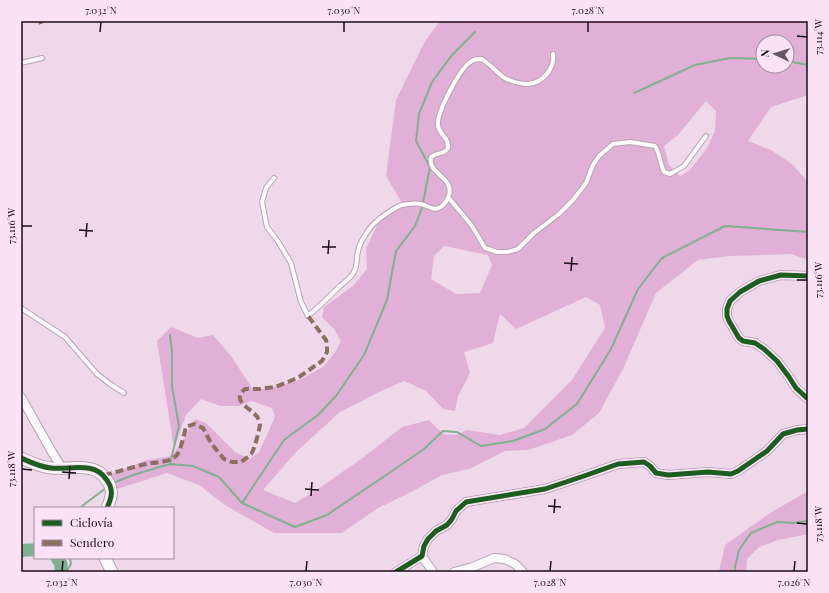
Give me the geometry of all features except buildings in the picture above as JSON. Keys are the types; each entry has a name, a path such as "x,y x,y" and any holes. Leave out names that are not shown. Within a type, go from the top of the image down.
{"street":[{"path":"808,276 781,275 758,281 740,292 730,301 727,309 729,321 739,338 743,341 755,343 764,349 777,361 796,388 808,399"},
{"path":"21,397 62,468"},
{"path":"433,572 422,556 424,546 428,539 436,531 447,525 452,520 456,511 466,502 545,489 618,464 644,462 656,473 668,475 708,472 731,474 738,471 767,451 783,434 808,429"},
{"path":"21,458 37,465 51,468 88,468 98,471 104,475 110,484 112,496 107,507"},
{"path":"396,572 422,556"},
{"path":"454,572 473,567 494,558 505,559 515,564 523,572"},
{"path":"106,559 112,572"}],"lane":[{"path":"274,178 266,188 262,202 266,227 277,240 291,263 302,302 308,316 353,274 357,264 358,251 363,237 375,222 401,205 420,204 434,209 440,208 445,204 450,191 448,185 446,180 434,170 430,162 431,157 435,154 446,151 448,148 447,140 438,126 438,118 452,86 465,66 472,61 482,59 509,81 528,84 537,82 552,68 552,54"},
{"path":"21,64 42,58"},
{"path":"448,198 472,226 486,248 497,252 508,252 518,249 573,200 586,183 593,165 599,156 613,144 630,142 655,146 659,152 664,172 670,174 684,166 706,136"},
{"path":"21,308 65,338 97,374 124,393"}],"shaded area":[{"path":"440,21 808,21 808,95 771,107 748,141 771,150 792,164 808,182 808,260 791,254 730,256 698,260 656,293 623,369 599,413 572,435 528,450 505,451 469,469 442,475 378,508 342,533 274,533 225,505 199,485 167,473 111,491 106,476 147,460 172,456 195,419 206,423 235,452 250,459 259,452 275,417 272,408 252,401 239,406 220,406 201,399 186,415 174,448 157,341 171,327 198,338 213,335 231,356 254,391 299,380 323,367 336,351 341,341 334,329 322,317 324,307 353,286 367,269 366,249 377,225 398,206 405,208 386,176 396,100 425,41","holes":["706,101 716,111 715,131 707,148 690,170 680,176 669,165 664,146 678,135","444,246 488,255 492,265 480,293 456,294 431,279 434,256","586,297 600,305 605,328 572,380 524,428 500,435 467,430 456,435 443,434 429,420 402,427 364,457 295,503 263,490 296,452 340,412 404,381 426,391 443,409 455,411 458,396 470,373 464,352 493,343 500,314 516,329"]},
{"path":"808,491 808,534 778,540 759,547 747,559 746,572 719,572 725,545 772,512"}],"waterway":[{"path":"242,503 284,440 318,415 336,396 364,355 387,300 396,251 415,226 422,208 430,167 416,141 419,114 432,82 452,55 475,32"},
{"path":"634,93 695,65 730,58 755,59"},
{"path":"795,63 808,65"},
{"path":"113,483 133,475 170,464 193,466 219,477 242,503 295,527 327,515 424,449 443,431 457,432 481,446 513,441 545,429 577,404 611,349 638,289 662,258 725,226 808,232"},
{"path":"170,335 172,352 172,386 179,426 170,464"},
{"path":"82,507 106,488"},
{"path":"735,572 739,550 751,533 777,522 793,523 808,521"},
{"path":"21,551 34,550"},
{"path":"58,559 61,564 61,572"},
{"path":"66,572 71,564 70,559"}],"marked path":[{"path":"104,475 146,464 166,461 173,458 179,450 186,427 194,424 203,428 211,443 224,459 232,462 241,462 251,454 254,449 260,424 255,414 241,401 241,394 245,389 275,387 299,377 322,361 327,352 326,340 308,316"}],"cycle path":[{"path":"808,276 781,275 759,281 740,292 730,301 727,309 729,321 739,338 743,341 755,343 764,349 777,361 796,388 808,399"},
{"path":"396,572 422,556 424,546 428,539 436,531 447,525 456,511 466,502 545,489 618,464 644,462 656,473 668,475 708,472 731,474 738,471 767,451 783,434 808,429"},
{"path":"21,458 47,467 88,468 101,473 109,483 111,490 111,497 107,507"}]}
